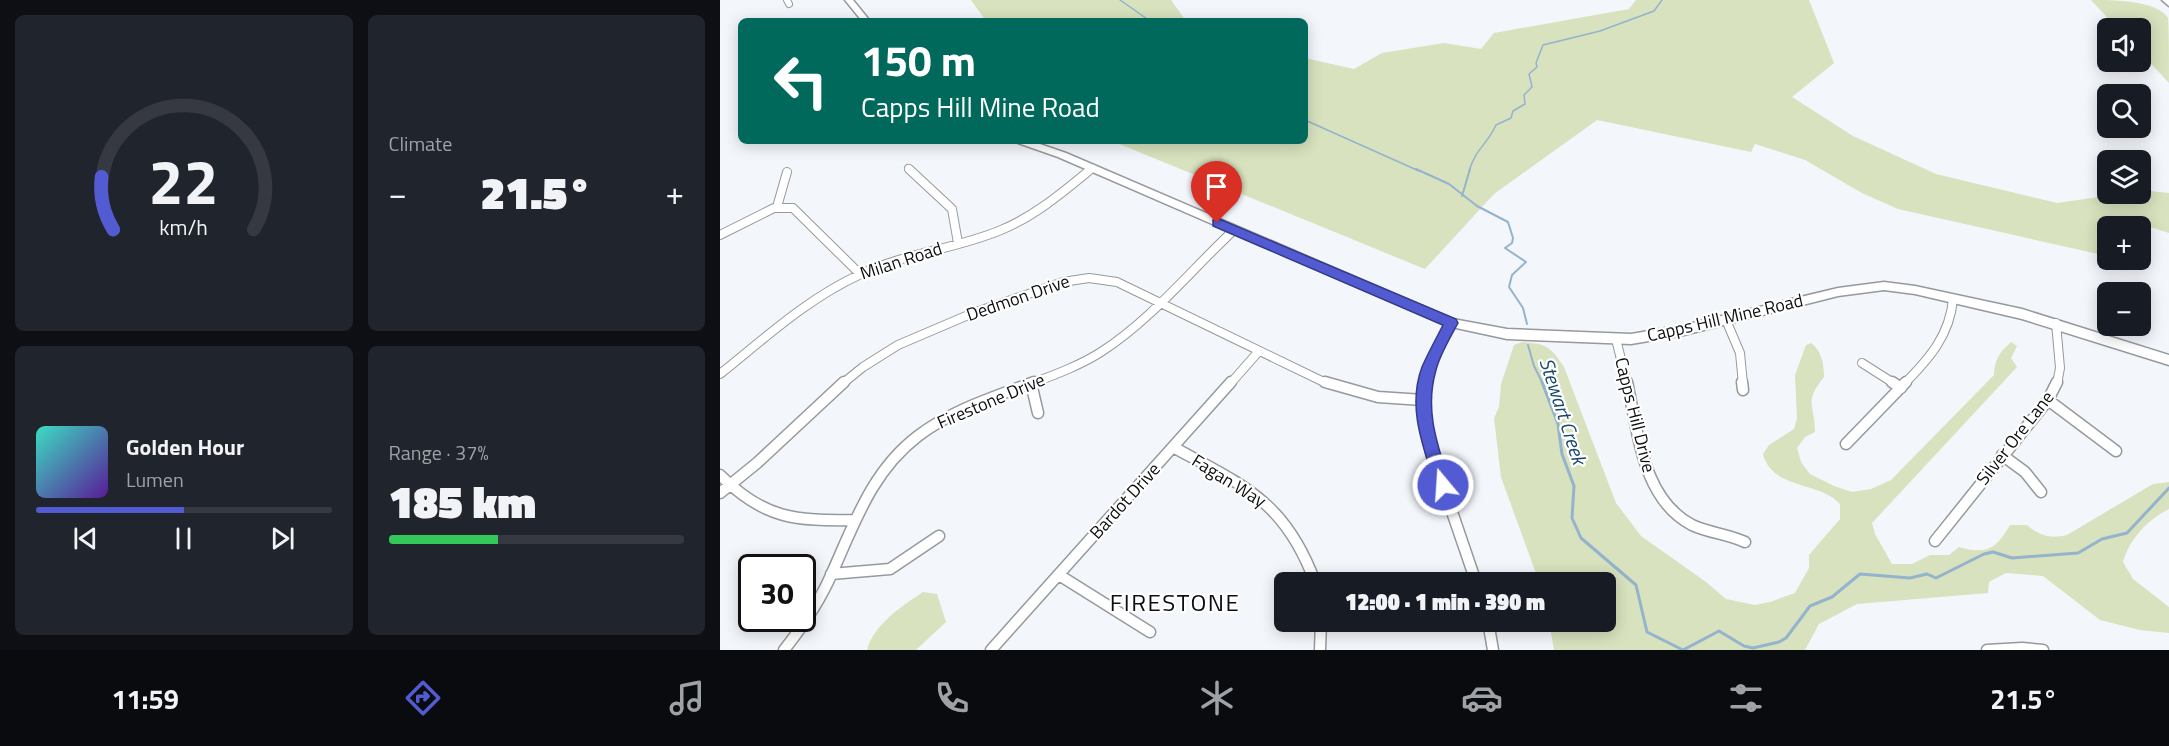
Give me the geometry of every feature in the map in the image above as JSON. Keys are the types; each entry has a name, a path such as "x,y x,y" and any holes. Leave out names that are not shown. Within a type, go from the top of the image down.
{"street":[{"path":"849,0 864,18"},
{"path":"2166,0 2169,4"},
{"name":"Capps Hill Mine Road","path":"1029,144 1093,168 1451,323 1498,333 1616,339 1663,335 1866,286 1894,287 1953,298 2056,323 2169,360"},
{"path":"908,168 952,209 958,243"},
{"name":"Milan Road","path":"720,374 811,302 860,274 898,259 1001,230 1032,214 1093,168"},
{"path":"777,207 787,172"},
{"path":"720,235 777,207 787,207 797,210 860,274"},
{"name":"Firestone Drive","path":"784,650 812,611 872,486 886,466 922,432 950,416 1101,351 1130,329 1234,230"},
{"name":"Dedmon Drive","path":"720,493 731,486 849,378 886,351 915,336 1045,287 1077,278 1106,279 1159,302 1311,377 1349,391 1378,397 1423,400"},
{"path":"1846,444 1928,360 1944,336 1953,312 1953,298"},
{"path":"1726,320 1740,353 1743,390"},
{"path":"1451,323 1429,368 1423,400 1425,428 1473,572"},
{"name":"Silver Ore Lane","path":"1935,541 2056,387 2060,368 2056,323"},
{"name":"Capps Hill Drive","path":"1616,339 1649,475 1655,490 1665,505 1691,524 1706,530 1729,534 1745,542"},
{"name":"Bardot Drive","path":"991,650 1259,351"},
{"path":"1862,363 1901,388"},
{"path":"1031,383 1038,413"},
{"path":"2048,400 2116,451"},
{"name":"Fagan Way","path":"1173,447 1255,493 1273,508 1297,538 1311,572"},
{"path":"2002,455 2025,471 2041,492"},
{"path":"720,475 753,504 785,517 812,520 855,520"},
{"path":"831,574 890,569 939,536"},
{"path":"1059,574 1150,632"},
{"path":"1320,650 1321,632"},
{"path":"1490,632 1493,650"},
{"path":"1987,650 2022,648 2043,650"}],"green space":[{"path":"971,0 1171,0 1184,18 984,18"},
{"path":"1636,0 1809,0 1834,63 1792,97 1853,136 1936,174 2057,203 2097,197 2097,204 2151,204 2151,191 2169,193 2169,233 2151,227 2151,216 2097,216 2097,254 1898,209 1862,193 1805,160 1755,144 1751,152 1597,120 1494,194 1425,269 1119,144 1308,144 1308,59 1354,69 1382,53 1444,43 1481,49 1494,33 1629,9"},
{"path":"2091,0 2144,4 2162,12 2168,18 2169,83 2151,64 2151,18 2108,18"},
{"path":"1522,342 1543,345 1551,350 1564,367 1616,503 1641,536 1726,599 1755,605 1795,593 1809,568 1809,555 1840,519 1840,504 1821,492 1786,480 1776,474 1768,466 1763,454 1769,445 1794,429 1797,419 1795,375 1806,345 1811,343 1818,350 1823,363 1824,377 1812,398 1815,432 1805,437 1797,448 1801,462 1810,474 1852,492 1871,489 1891,480 1994,375 1998,357 2011,342 2017,346 2011,358 2017,367 1872,523 1875,534 1892,564 1912,564 1930,555 1949,555 1959,547 1977,550 1990,548 2000,540 2010,525 2027,525 2046,536 2067,535 2153,484 2169,482 2169,509 2154,518 2140,531 2123,562 2133,579 2169,607 2169,633 2140,630 2100,620 2043,576 2006,573 1989,582 1988,593 1857,604 1819,624 1805,650 1554,650 1551,632 1616,632 1616,572 1535,572 1501,477 1494,418 1499,407 1501,384 1514,345"},
{"path":"923,592 937,594 946,622 916,650 867,650 882,624"}],"waterway":[{"name":"Stewart Creek","path":"1120,0 1146,18"},
{"path":"1469,171 1475,157 1496,125 1511,118 1513,111 1525,104 1524,95 1532,87 1529,74 1537,67 1536,63 1543,45 1600,31 1654,11 1662,0"},
{"name":"Stewart Creek","path":"1308,121 1419,171"},
{"name":"Stewart Creek","path":"1416,169 1449,184 1462,195"},
{"path":"1462,195 1470,169"},
{"name":"Stewart Creek","path":"1462,195 1477,206 1508,222 1513,238 1512,243 1505,248 1526,262 1512,275 1509,287 1523,308 1527,324"},
{"name":"Stewart Creek","path":"1528,345 1534,366 1542,382"},
{"path":"1542,382 1558,424 1562,454 1574,486 1572,518 1581,538 1636,585 1647,632 1683,650 1719,631 1744,646 1753,648 1779,642 1786,638 1810,606 1832,597 1860,574 1910,578 1927,574 1936,578 1984,554 1993,552 2012,558 2078,553 2102,539 2127,533 2169,488"}],"district":[{"name":"FIRESTONE","path":"1175,603"}],"route":[{"path":"1217,223 1451,323 1427,373 1423,400 1425,428 1443,485"}]}
